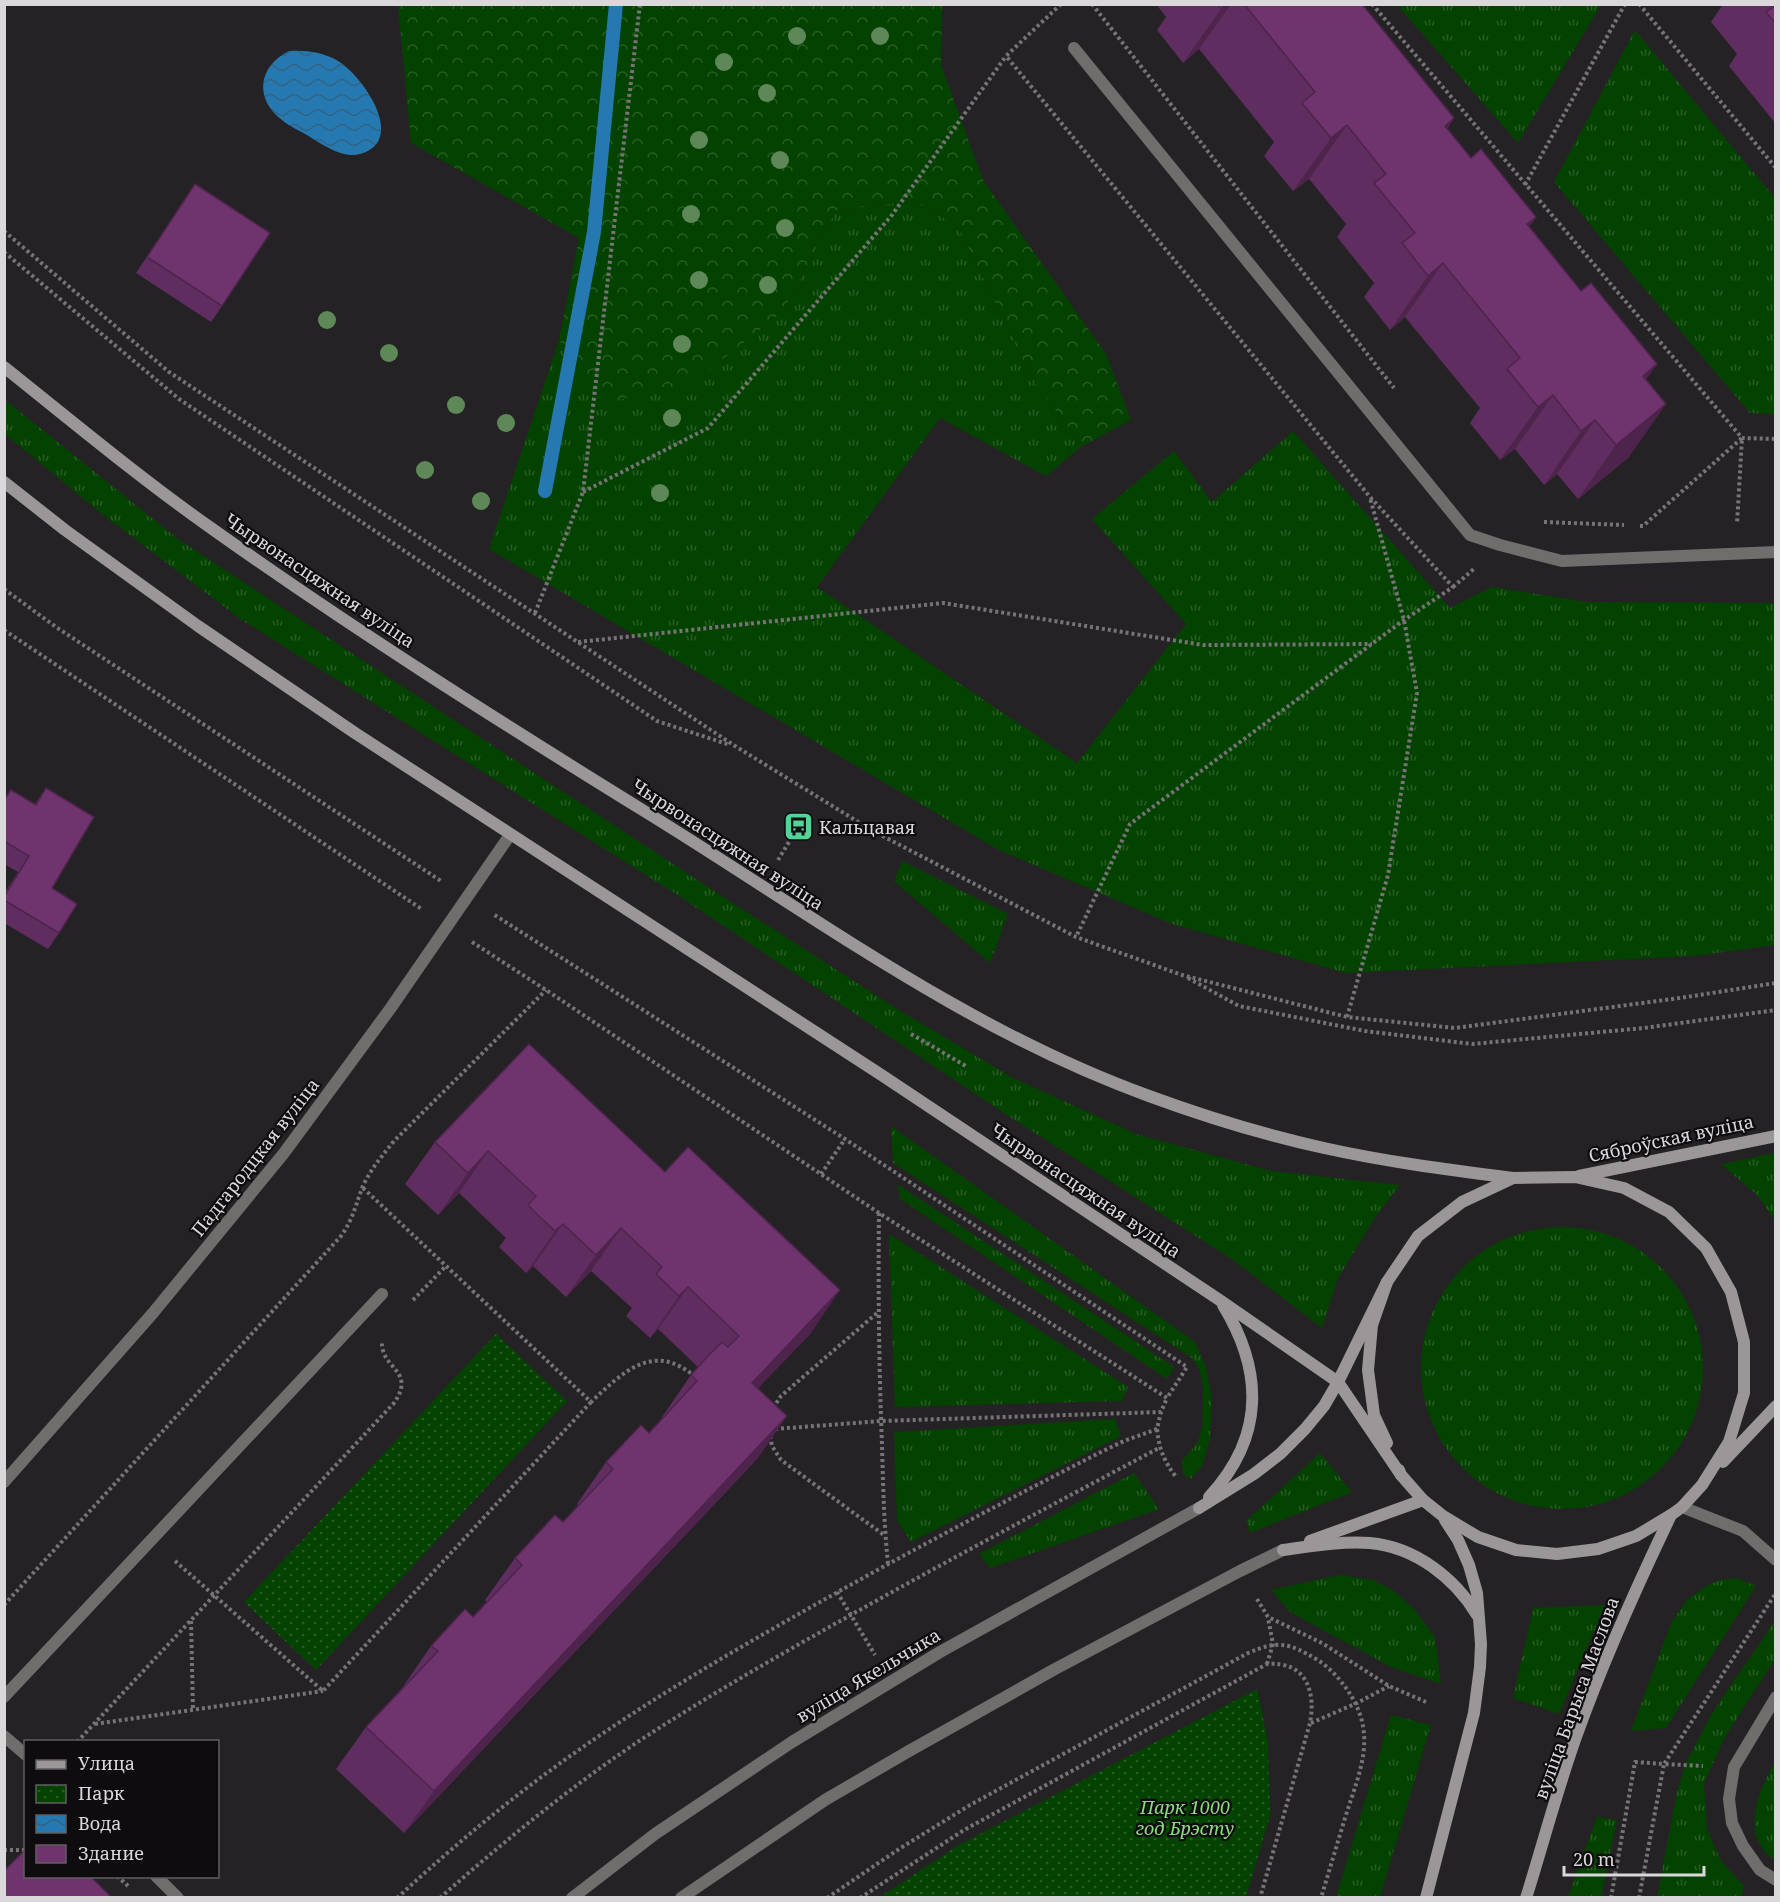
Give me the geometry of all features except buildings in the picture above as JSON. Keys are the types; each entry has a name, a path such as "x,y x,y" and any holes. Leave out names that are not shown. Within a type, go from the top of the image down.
{"main road":[{"name":"Чырвонасцяжная вуліца","path":"4,368 124,463 300,589 524,737 837,935 985,1022 1071,1064 1145,1095 1232,1125 1325,1148 1412,1165 1514,1178 1575,1177"},
{"name":"Чырвонасцяжная вуліца","path":"4,482 65,530 198,626 355,734 883,1076 1221,1301 1338,1382 1401,1475"},
{"name":"Сяброўская вуліца","path":"1575,1177 1776,1136"},
{"path":"1575,1177 1624,1188 1669,1212 1706,1248 1731,1292 1744,1342 1744,1393 1729,1442 1702,1485"},
{"path":"1199,1508 1254,1474 1280,1454 1317,1414 1338,1382 1386,1282 1418,1236 1462,1202 1514,1178"},
{"path":"1386,1282 1371,1325 1368,1371 1374,1415 1401,1475 1423,1500 1443,1516 1478,1537 1516,1550 1557,1554 1598,1549 1636,1536 1682,1507 1776,1406"},
{"path":"1199,1508 1220,1485 1237,1460 1248,1433 1253,1402 1252,1374 1233,1321 1221,1301"},
{"path":"1283,1550 1423,1500"},
{"name":"вуліца Барыса Маслова","path":"1526,1898 1576,1738 1603,1665 1635,1589 1671,1515"},
{"path":"1426,1898 1474,1713 1480,1667 1477,1593 1469,1565 1458,1540 1443,1516"},
{"path":"1283,1550 1319,1544 1346,1543 1371,1543 1391,1547 1410,1554 1444,1576 1458,1588 1479,1619"}],"street":[{"path":"1074,48 1470,535 1562,561 1776,552"},
{"name":"Падгародцкая вуліца","path":"4,1482 153,1313 284,1153 448,927 510,835"},
{"path":"4,1697 382,1294"},
{"path":"1682,1507 1743,1531 1776,1560"},
{"name":"вуліца Якельчыка","path":"572,1898 655,1834 729,1783 891,1681 1199,1508"},
{"path":"681,1898 825,1800 976,1712 1283,1550"},
{"path":"1776,1697 1734,1767 1729,1799 1732,1823 1743,1845 1760,1870 1776,1880"},
{"path":"4,1736 24,1753"},
{"path":"158,1878 178,1898"}],"path":[{"path":"535,614 583,492 640,4"},
{"path":"583,492 708,428 892,216 1006,56 1061,4"},
{"path":"1092,4 1399,394"},
{"path":"1372,4 1742,438 1735,554"},
{"path":"1525,185 1625,4"},
{"path":"1639,4 1776,168"},
{"path":"1006,56 1370,497 1453,587"},
{"path":"4,231 169,372 735,746 873,831 1076,937 1182,975 1347,1017 1455,1028 1776,983"},
{"path":"4,252 179,399 208,419 657,721 735,746"},
{"path":"1544,522 1642,526 1742,438 1776,439"},
{"path":"1347,1017 1388,874 1417,693 1404,620 1370,497"},
{"path":"1076,937 1130,824 1404,620 1453,587 1500,545"},
{"path":"4,590 56,627 467,898 845,1138 1187,1367 1167,1398 1157,1429 1159,1448 1166,1464 1176,1477"},
{"path":"578,642 943,603 1203,645 1372,644"},
{"path":"4,630 879,1213 1167,1398"},
{"path":"762,886 798,827"},
{"path":"1182,975 1239,1006 1365,1032 1472,1044 1644,1028 1776,1010"},
{"path":"4,1605 341,1236 349,1225 362,1188 374,1167 394,1141 546,990"},
{"path":"911,1034 966,1066"},
{"path":"821,1174 845,1138"},
{"path":"362,1188 591,1402"},
{"path":"879,1213 878,1312 885,1535 888,1564"},
{"path":"405,1308 446,1266"},
{"path":"770,1415 781,1396 878,1312"},
{"path":"80,1740 401,1394 402,1383 398,1372 384,1355 381,1345 384,1335"},
{"path":"94,1724 323,1691 616,1377 646,1361 661,1360 675,1363 695,1377"},
{"path":"885,1535 781,1460 772,1446 769,1430 881,1421 1161,1412"},
{"path":"397,1898 501,1808 574,1754 729,1653 888,1564 1093,1456 1157,1429"},
{"path":"440,1898 585,1779 637,1742 752,1670 948,1560 1159,1448"},
{"path":"152,1540 323,1691"},
{"path":"837,1592 891,1681"},
{"path":"1639,1898 1664,1764 1776,1593"},
{"path":"1257,1599 1268,1617 1272,1644 1267,1664"},
{"path":"1268,1617 1322,1643 1389,1686 1426,1702"},
{"path":"191,1621 193,1710"},
{"path":"827,1898 899,1849 977,1801 1248,1653 1272,1644 1283,1644 1322,1662 1357,1703 1364,1727 1361,1768 1321,1898"},
{"path":"860,1898 964,1830 1267,1664 1276,1663 1300,1672 1312,1696 1310,1723 1260,1898"},
{"path":"1310,1723 1357,1703 1389,1686"},
{"path":"1611,1898 1635,1762 1664,1764"},
{"path":"4,1850 24,1850"}],"green space":[{"path":"398,5 942,5 941,65 983,180 1106,354 1131,420 1082,446 1032,378 959,228 917,201 836,210 783,311 688,387 601,403 559,340 579,238 411,143"},
{"path":"1397,5 1601,5 1518,143"},
{"path":"1635,30 1775,198 1775,414 1750,413 1554,182"},
{"path":"917,201 959,228 1032,378 1082,446 1046,476 940,418 817,587 1077,763 1186,624 1092,519 1174,451 1212,502 1293,431 1450,608 1492,587 1587,602 1775,603 1775,945 1695,956 1346,973 1172,924 997,849 489,549 559,340 602,403 783,311 836,210"},
{"path":"4,399 178,539 711,889 902,1012 1013,1078 1136,1134 1271,1171 1400,1185 1376,1216 1338,1278 1322,1328 1233,1260 1010,1117 676,894 239,618 102,514 5,434"},
{"path":"902,861 1008,914 990,963 894,881"},
{"path":"891,1126 1195,1342 1206,1367 1212,1399 1210,1439 1202,1466 1191,1479 1183,1474 1182,1460 1197,1444 1202,1428 1203,1390 1200,1371 1192,1358 893,1163"},
{"path":"1776,1153 1775,1220 1757,1195 1721,1164"},
{"path":"897,1184 1174,1367 1167,1379 900,1199"},
{"path":"1562,1227 1589,1230 1616,1238 1640,1251 1662,1268 1679,1290 1692,1314 1700,1341 1703,1368 1700,1395 1692,1422 1679,1446 1662,1468 1640,1485 1616,1498 1589,1506 1562,1509 1535,1506 1508,1498 1484,1485 1462,1468 1445,1446 1432,1422 1424,1395 1421,1368 1424,1341 1432,1314 1445,1290 1462,1268 1484,1251 1508,1238 1535,1230"},
{"path":"889,1234 1128,1387 1122,1401 895,1407"},
{"path":"496,1334 567,1401 316,1670 244,1602"},
{"path":"1115,1419 1121,1436 911,1542 897,1520 894,1432"},
{"path":"1320,1453 1352,1492 1250,1533 1246,1521"},
{"path":"1134,1473 1159,1509 990,1568 979,1554"},
{"path":"1339,1575 1373,1580 1394,1591 1414,1609 1435,1637 1441,1684 1391,1667 1290,1612 1271,1590"},
{"path":"1737,1578 1756,1586 1666,1728 1631,1731 1671,1623 1687,1600 1706,1586 1720,1580"},
{"path":"1605,1605 1559,1714 1513,1698 1533,1608"},
{"path":"1775,1621 1775,1659 1725,1737 1704,1783 1707,1829 1721,1861 1744,1886 1741,1897 1657,1897 1677,1792 1685,1765 1712,1713"},
{"name":"Парк 1000 год Брэсту","path":"1257,1689 1268,1741 1270,1816 1246,1897 880,1897 959,1845"},
{"path":"1391,1715 1431,1725 1380,1897 1336,1897"},
{"path":"1775,1762 1775,1860 1764,1851 1757,1839 1755,1813 1763,1786"},
{"path":"1597,1817 1617,1820 1601,1897 1568,1897"}],"water":[{"path":"289,51 314,52 332,58 359,80 369,94 381,123 380,136 374,147 360,154 341,153 288,125 273,112 267,102 263,83 271,65"}],"waterway":[{"path":"545,491 594,232 616,4"}],"place":[{"name":"Кальцавая","path":"798,827"}]}
